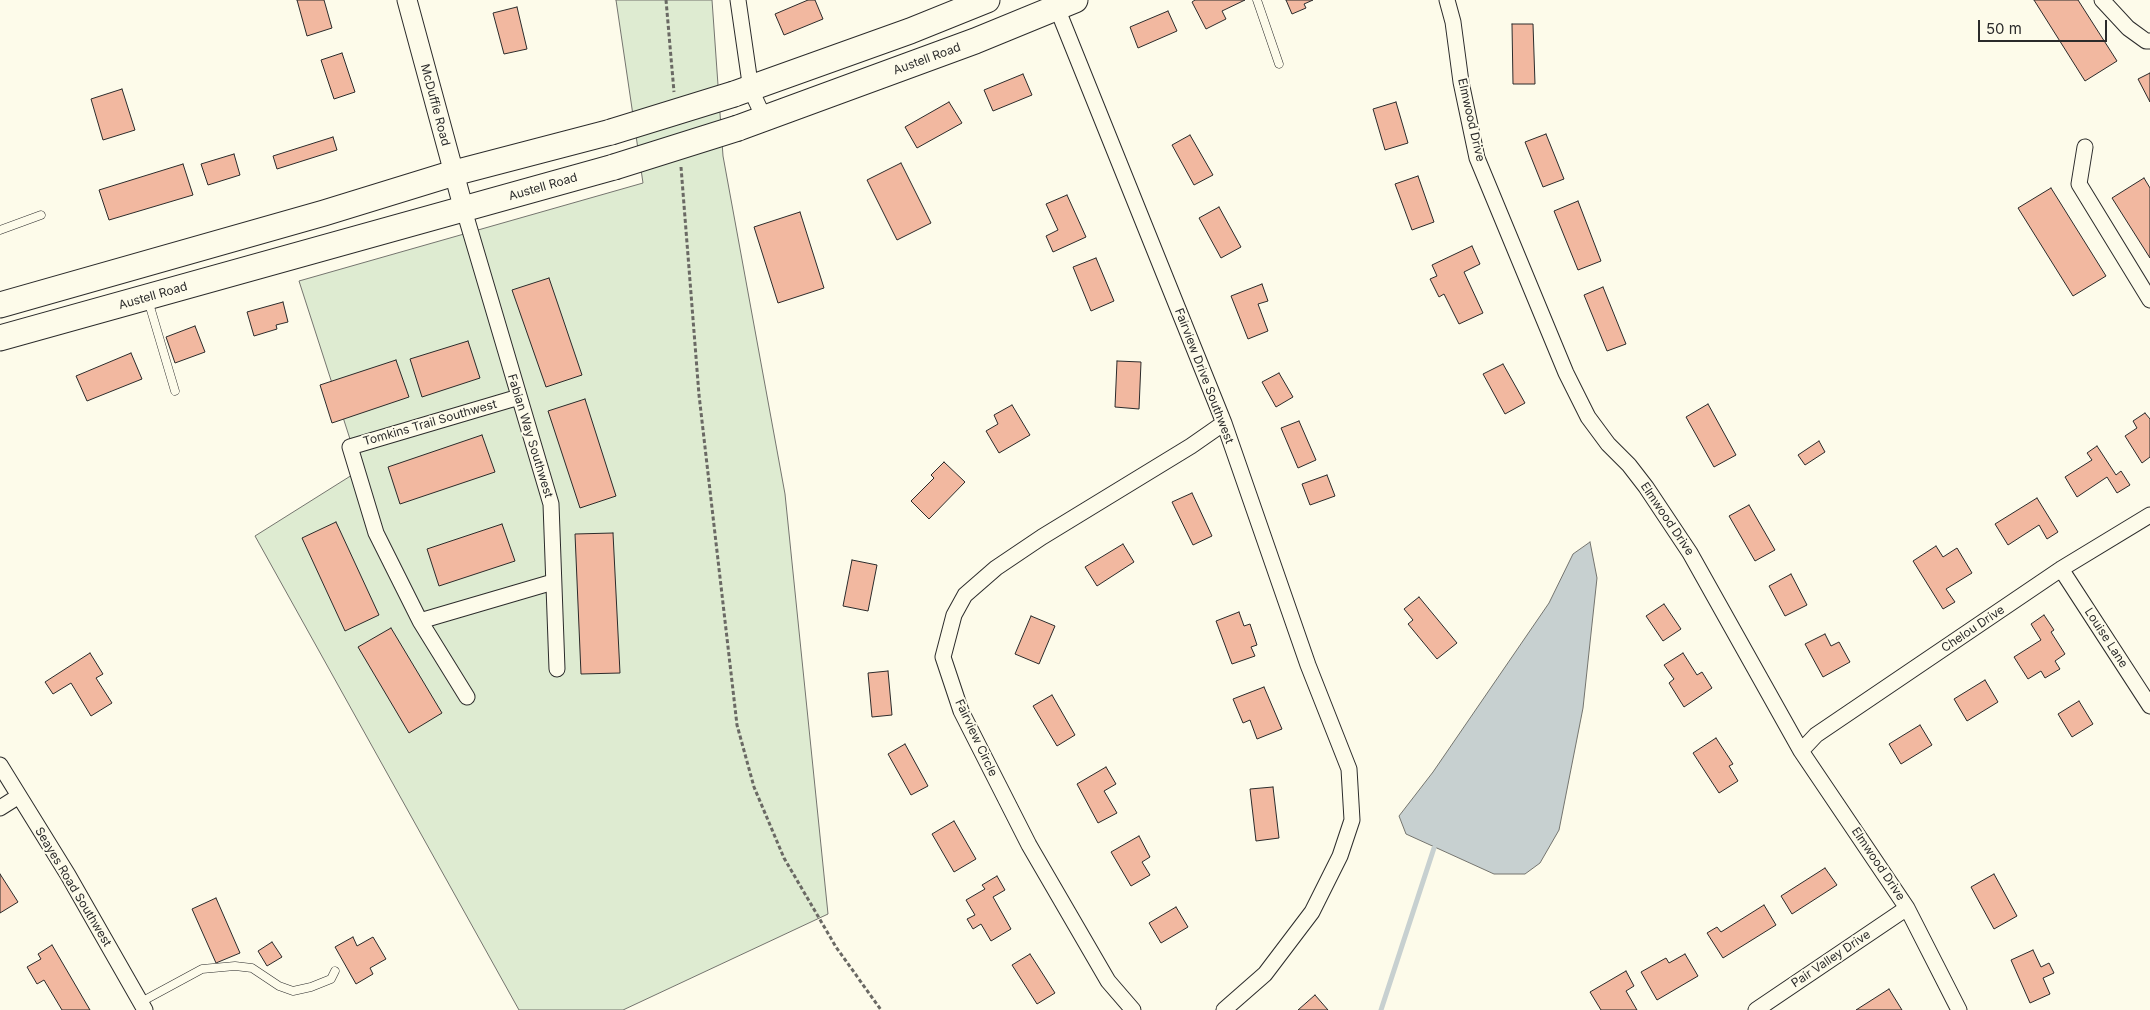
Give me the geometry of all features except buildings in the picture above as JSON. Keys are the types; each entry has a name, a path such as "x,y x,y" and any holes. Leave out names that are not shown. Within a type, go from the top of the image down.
{"main road":[{"path":"0,305 324,213 454,173 610,132 742,92 987,0"},
{"name":"Austell Road","path":"0,338 464,210 614,167 765,120 975,41 1066,4"}],"street":[{"name":"McDuffie Road","path":"407,0 464,210"},
{"path":"738,0 742,92 765,120"},
{"name":"Elmwood Drive","path":"1447,0 1453,22 1461,82 1477,158 1566,373 1588,417 1608,444 1629,465 1646,487 1690,552 1801,751 1907,908 1959,1010"},
{"path":"2102,0 2128,28 2146,41 2150,41"},
{"name":"Fairview Drive Southwest","path":"1066,4 1224,423 1308,665 1349,769 1352,820 1340,856 1312,912 1265,974 1224,1010"},
{"path":"2085,147 2079,184 2150,300"},
{"name":"Fabian Way Southwest","path":"464,210 551,504 557,669"},
{"name":"Tomkins Trail Southwest","path":"467,697 420,621 376,532 350,447 519,397"},
{"name":"Fairview Circle","path":"1133,1010 1108,981 1029,845 961,711 943,657 954,615 965,595 996,568 1042,537 1191,446 1224,423"},
{"name":"Chelou Drive","path":"1801,751 1816,735 2061,570 2150,516"},
{"name":"Louise Lane","path":"2061,570 2150,706"},
{"path":"420,621 553,582"},
{"name":"Seayes Road Southwest","path":"0,765 68,875 143,1006"},
{"path":"0,808 19,796"},
{"name":"Pair Valley Drive","path":"1756,1010 1907,908"}],"lane":[{"path":"1257,0 1279,64"},
{"path":"0,230 40,215"},
{"path":"147,298 175,391"},
{"path":"143,1006 202,969 235,966 252,968 279,986 293,991 311,987 331,979 335,971"}],"path":[{"path":"666,0 675,102"},
{"path":"680,160 699,395 736,725 754,787 784,858 836,948 881,1010"}],"green space":[{"path":"616,0 712,0 723,156 785,494 828,914 623,1010 519,1010 255,536 360,470 299,281 643,183"}],"shaded area":[{"path":"1590,542 1597,578 1583,708 1559,830 1540,863 1525,874 1494,874 1406,834 1399,816 1433,772 1549,603 1573,554"}],"waterway":[{"path":"1381,1010 1434,848"}]}
